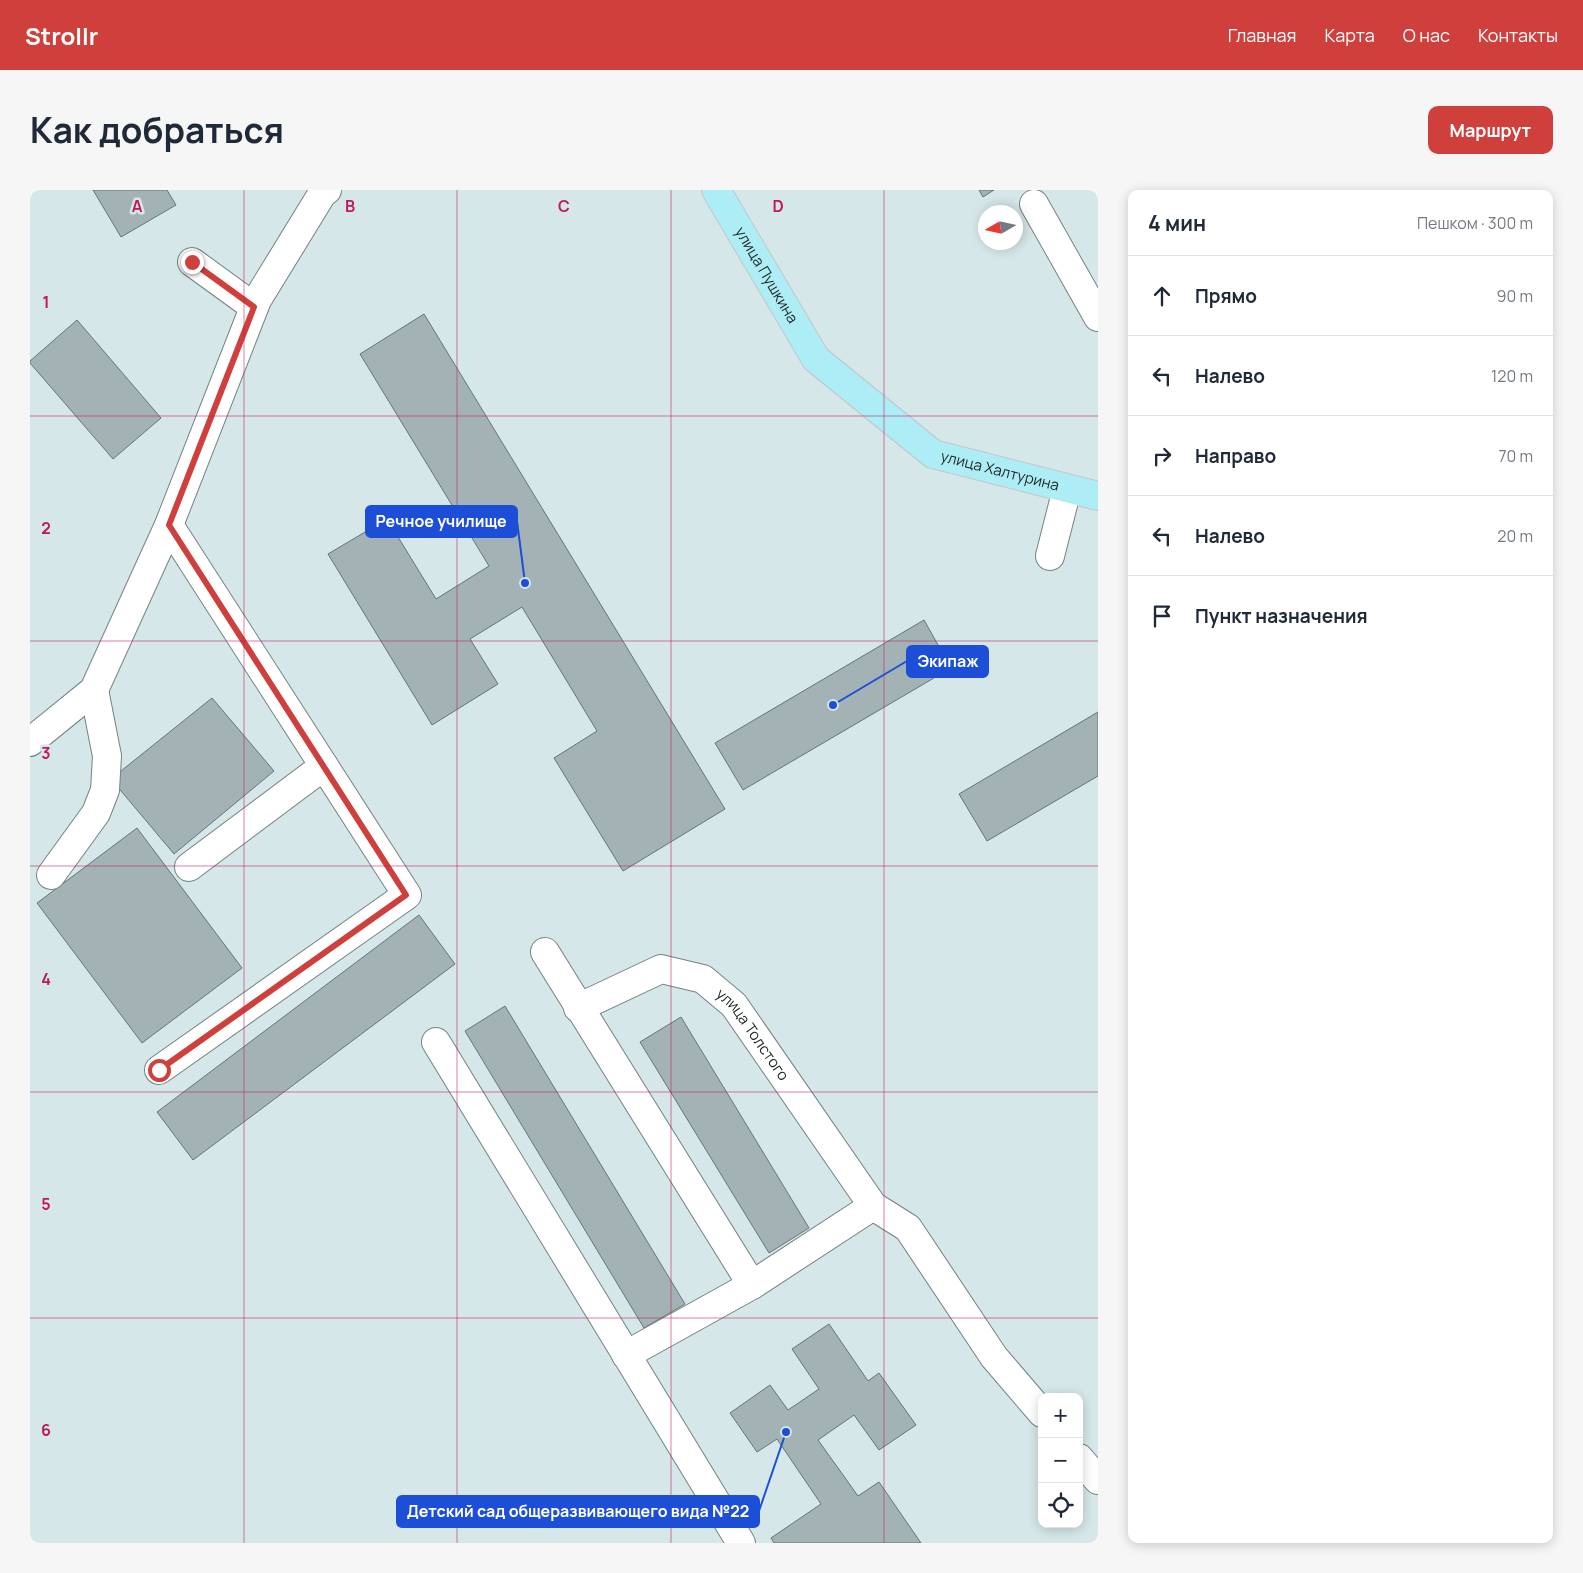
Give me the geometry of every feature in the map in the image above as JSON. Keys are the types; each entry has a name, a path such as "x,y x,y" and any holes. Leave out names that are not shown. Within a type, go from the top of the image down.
{"main road":[{"name":"улица Пушкина","path":"716,190 816,359"},
{"name":"улица Халтурина","path":"816,359 933,454 1098,496"}],"street":[{"path":"30,742 94,690 169,525 254,307 322,194 327,190"},
{"path":"1034,204 1097,310"},
{"path":"192,262 254,307"},
{"path":"1050,556 1067,489"},
{"path":"159,1070 406,895 169,525"},
{"path":"51,875 96,813 105,790 107,756 94,690"},
{"path":"189,867 324,766"},
{"path":"545,952 578,1008 752,1284"},
{"name":"улица Толстого","path":"578,1008 661,969 703,979 734,1005 873,1206 908,1228 994,1357 1038,1409"},
{"path":"436,1042 741,1543"},
{"path":"626,1355 752,1284 873,1206"},
{"path":"1083,1463 1098,1480"}],"building":[{"path":"93,190 167,190 176,205 121,237"},
{"path":"979,190 994,190 983,197"},
{"path":"424,314 725,809 623,871 554,758 597,731 522,607 470,639 498,684 432,725 328,554 387,519 436,599 489,566 360,354"},
{"path":"77,320 161,418 113,459 30,363"},
{"path":"924,620 951,668 743,790 715,743"},
{"path":"212,698 274,771 174,854 111,779"},
{"path":"1098,712 1098,776 987,841 959,794"},
{"path":"137,828 242,968 142,1043 37,903"},
{"path":"419,915 455,964 193,1160 157,1112"},
{"path":"505,1006 685,1304 644,1328 465,1031"},
{"path":"681,1017 809,1228 769,1253 640,1042"},
{"path":"829,1324 868,1381 879,1373 916,1425 879,1450 854,1415 818,1440 858,1496 879,1482 921,1543 774,1543 771,1538 821,1504 777,1439 757,1452 730,1413 770,1385 788,1410 819,1389 792,1349"}],"place":[{"name":"Речное училище","path":"525,583"},
{"name":"Экипаж","path":"833,705"},
{"name":"Детский сад общеразвивающего вида №22","path":"786,1432"}],"route":[{"path":"159,1070 406,895 169,525 254,307 192,262"}]}
